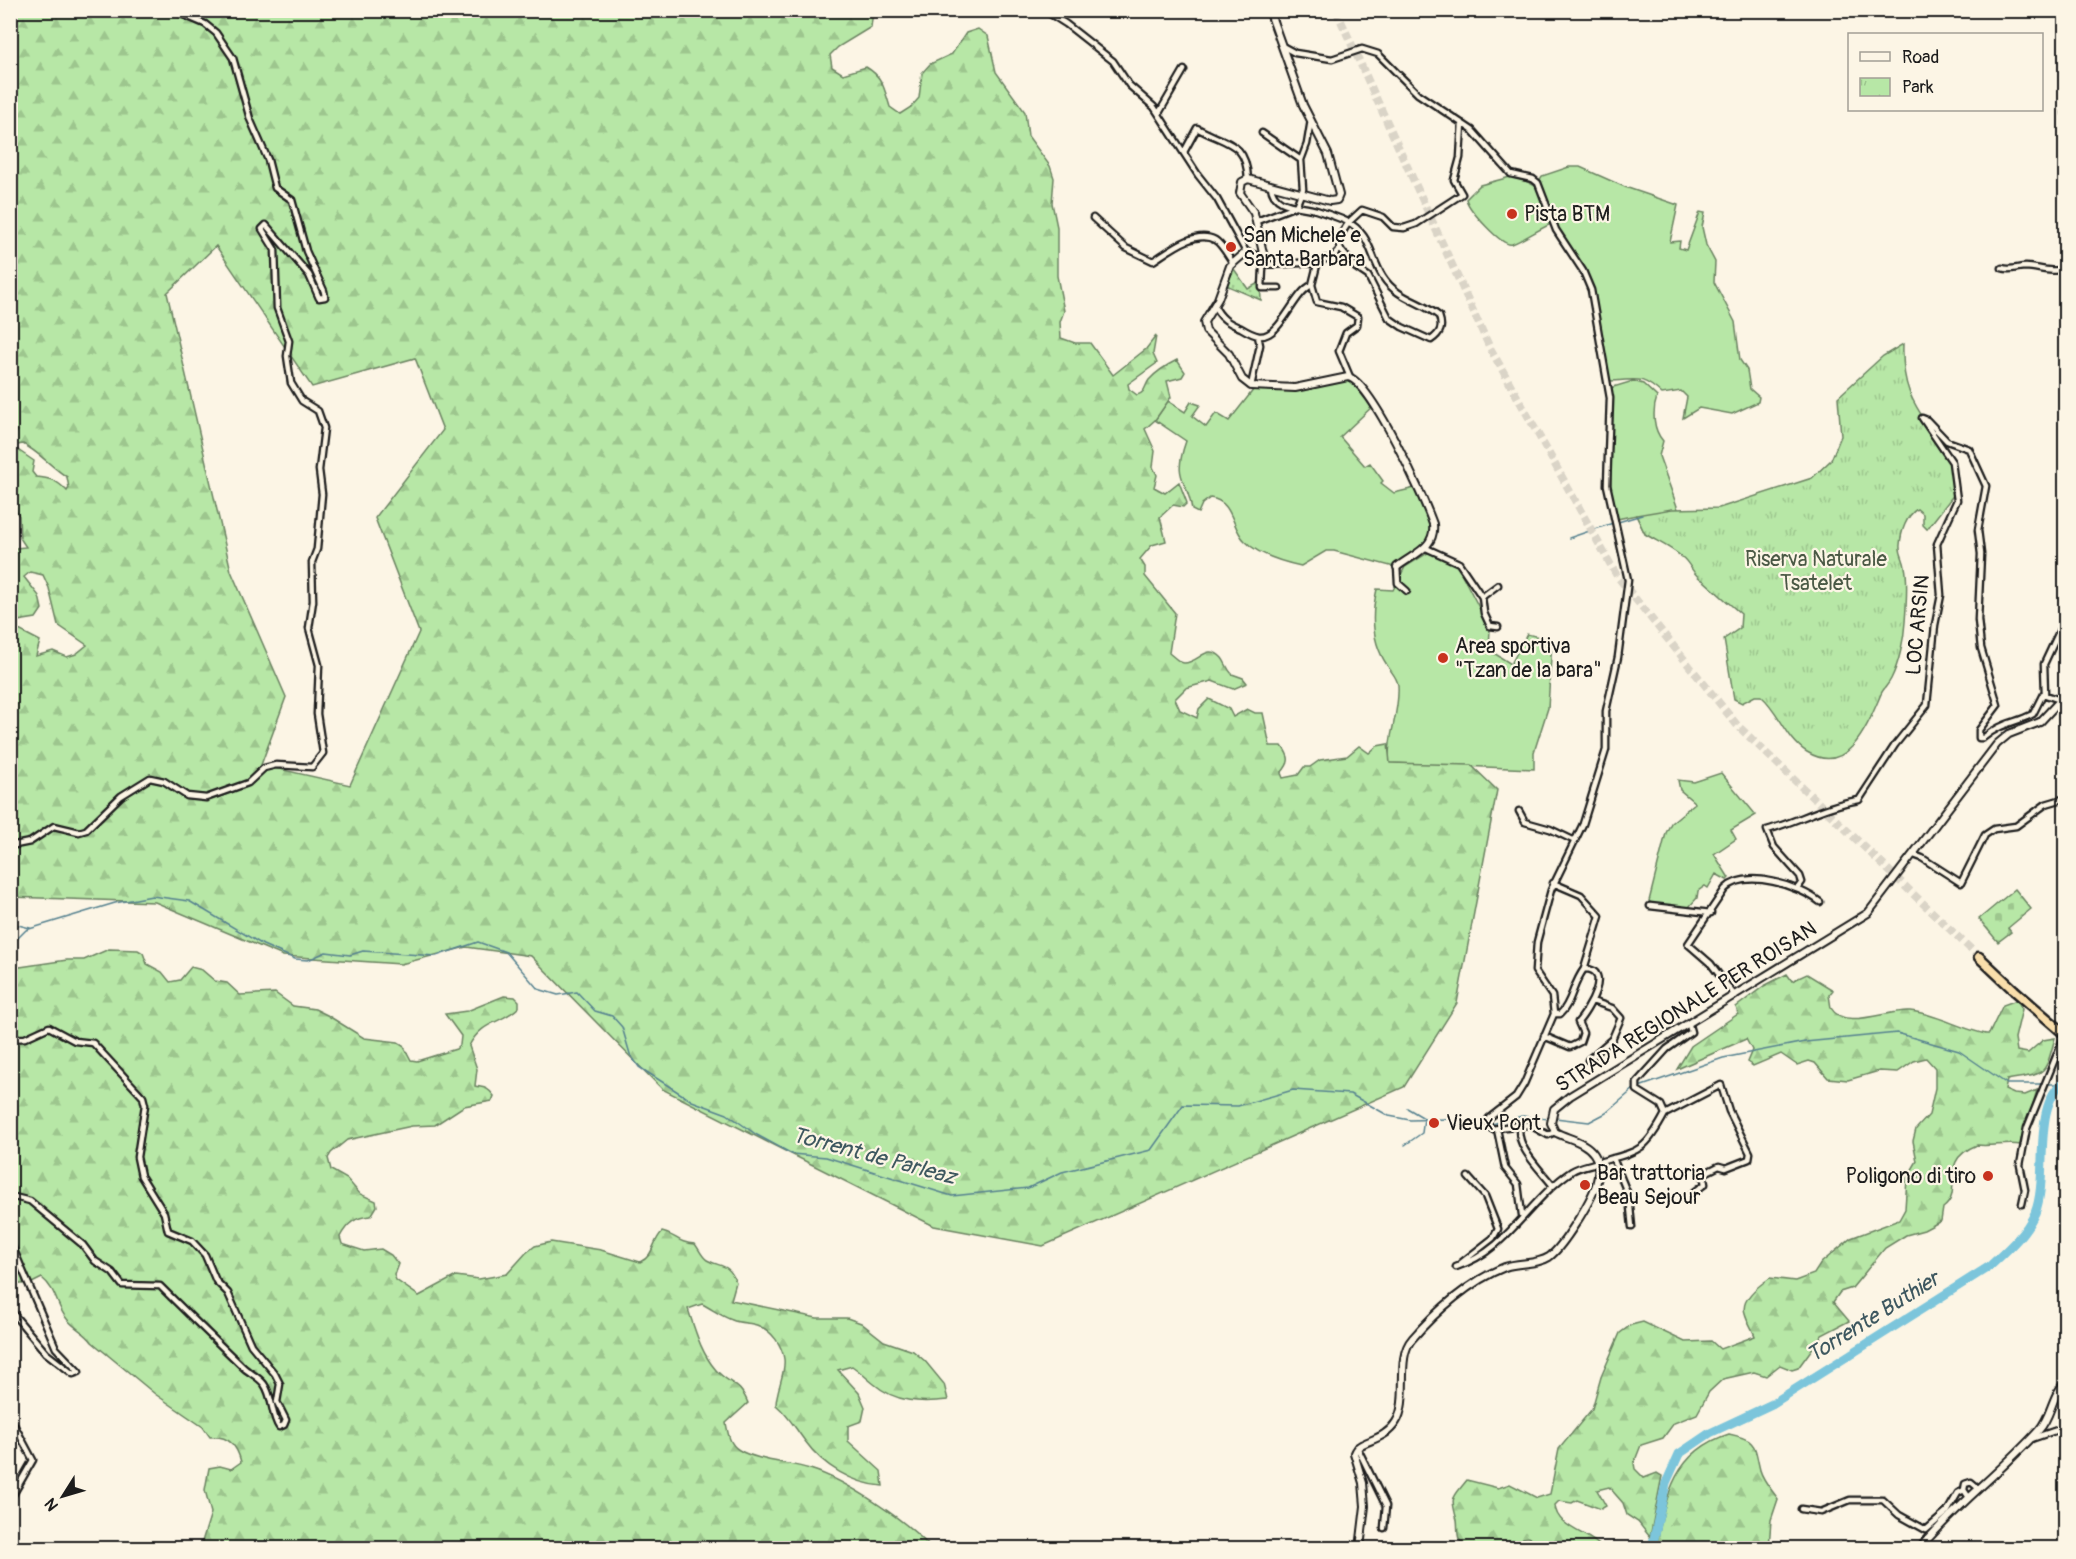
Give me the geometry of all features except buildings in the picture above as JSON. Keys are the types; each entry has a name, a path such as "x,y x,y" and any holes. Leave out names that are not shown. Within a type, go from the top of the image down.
{"highway":[{"path":"1979,957 2066,1034"}],"main road":[{"path":"1269,10 1284,47 1298,92 1328,154 1339,195 1332,201 1248,179 1240,185 1240,193 1257,221 1263,253 1261,260 1246,252 1233,263 1214,305 1205,316 1206,331 1229,354 1242,379 1251,386 1295,388 1350,377 1359,381 1371,397 1430,516 1434,533 1426,548 1397,567"},
{"name":"STRADA REGIONALE PER ROISAN","path":"1555,1132 1551,1118 1558,1104 1868,913 1997,744 2009,734 2040,722 2066,694"},
{"path":"1360,1548 1365,1506 1363,1483 1354,1453 1357,1447 1385,1436 1397,1420 1401,1411 1406,1353 1412,1338 1481,1279 1506,1267 1550,1256 1594,1190 1598,1163 1589,1148 1555,1132"},
{"path":"1920,1548 1966,1493 1977,1487 2031,1439 2047,1420 2056,1392 2066,1382"}],"street":[{"path":"10,846 30,842 54,826 86,830 121,795 150,778 164,781 187,796 206,798 248,783 264,768 276,765 312,767 323,753 317,714 319,664 309,628 314,593 312,562 317,549 322,495 319,470 324,428 318,411 302,400 291,383 287,356 289,341 277,309 275,250 262,229 266,225 297,258 309,275 319,298 325,297 324,291 306,251 292,200 275,188 266,154 250,119 233,58 216,33 205,24 172,10"},
{"path":"1044,10 1066,24 1113,61 1129,85 1159,113 1222,206 1246,252"},
{"path":"1284,47 1295,53 1332,59 1362,49 1378,54 1418,94 1478,135 1511,174 1533,179 1540,188 1556,230 1583,271 1591,290 1608,385 1611,417 1607,484 1628,580 1618,657 1606,711 1606,750 1575,841 1554,881 1534,965 1537,976 1553,1000 1554,1014 1521,1090 1487,1121 1489,1129 1530,1125 1548,1135 1555,1132"},
{"path":"1159,113 1184,70"},
{"path":"1257,221 1296,206 1304,184 1300,160 1307,144 1311,120"},
{"path":"1271,186 1276,198 1349,222 1371,244 1379,271 1390,288 1439,316 1442,324 1440,332 1431,340 1396,324 1389,318 1368,276 1356,268 1340,249 1338,239 1349,222 1362,210 1383,217 1393,227 1404,228 1416,224 1462,194 1454,180 1460,158 1462,123"},
{"path":"1184,152 1197,128 1240,149 1245,157 1248,179"},
{"path":"1262,133 1300,160"},
{"path":"1093,218 1126,248 1154,261 1187,240 1205,238 1217,242 1233,263"},
{"path":"1340,249 1331,259 1324,259 1317,265 1312,285 1318,304 1341,307 1358,317 1357,325 1344,336 1339,351 1351,372 1350,377"},
{"path":"1279,288 1262,288 1261,260 1294,265 1307,262 1317,265"},
{"path":"2002,268 2013,270 2027,267 2051,272 2066,269"},
{"path":"1258,336 1276,328 1303,291 1312,285"},
{"path":"1214,305 1224,319 1258,336"},
{"path":"1251,386 1260,345 1258,336"},
{"name":"LOC ARSIN","path":"1797,889 1802,882 1800,876 1774,847 1767,830 1791,824 1837,803 1859,800 1895,745 1927,705 1935,625 1941,595 1937,544 1957,500 1952,462 1922,418 1930,422 1947,441 1969,449 1986,486 1978,530 1981,554 1978,620 1981,648 1998,705 1979,730 1979,738 1983,738 1996,728 2033,714 2045,694"},
{"path":"1426,548 1459,563 1482,597 1484,613 1490,626 1498,627"},
{"path":"1397,567 1398,584 1407,591"},
{"path":"1482,597 1498,585"},
{"path":"2060,700 2045,694 2044,664 2066,617"},
{"path":"1914,855 1961,883 1985,835 1994,829 2016,826 2046,804 2066,798"},
{"path":"1519,812 1525,822 1550,829 1575,841"},
{"path":"1735,996 1710,964 1688,944 1725,889 1734,884 1768,879 1797,889 1820,902"},
{"path":"1554,881 1581,895 1600,916 1584,969 1573,984 1566,1009 1560,1014 1554,1014"},
{"path":"1650,906 1711,913"},
{"path":"1544,1036 1570,1047 1580,1042 1583,1033 1578,1022 1592,1002 1598,980 1591,969 1584,969"},
{"path":"1588,1060 1612,1039 1621,1018 1612,1008 1592,1002"},
{"path":"1665,1113 1661,1105 1637,1087 1667,1049 1691,1032 1689,1025"},
{"path":"10,1039 25,1038 49,1027 75,1041 93,1043 144,1097 146,1105 137,1157 141,1176 165,1213 168,1231 198,1246 216,1281 228,1293 251,1346 275,1374 280,1384 278,1402 286,1420 284,1425 279,1427 276,1422 266,1385 181,1309 160,1286 122,1285 112,1272 95,1261 83,1245 30,1201 10,1196"},
{"path":"2022,1204 2025,1190 2020,1165 2027,1128 2066,1034"},
{"path":"1468,1177 1485,1196 1498,1229 1493,1238 1456,1267 1493,1249 1522,1215 1575,1169 1635,1152 1648,1144 1665,1113 1721,1084 1729,1111 1750,1153 1749,1159 1726,1168 1719,1166 1703,1174 1705,1184 1685,1199"},
{"path":"1520,1125 1518,1136 1523,1146 1553,1186"},
{"path":"1497,1129 1505,1168 1518,1184 1522,1215"},
{"path":"1613,1158 1629,1197 1632,1227"},
{"path":"10,1241 56,1348 79,1372 73,1374 46,1353 10,1310"},
{"path":"10,1417 33,1460 10,1500"},
{"path":"2031,1439 2066,1427"},
{"path":"1357,1447 1386,1506 1384,1528"},
{"path":"1801,1509 1821,1512 1850,1500 1883,1500 1899,1515 1926,1530 1947,1512 1958,1493 1966,1493 1965,1484 1969,1482 1977,1487"}],"green space":[{"path":"11,11 873,11 871,27 838,47 830,55 832,67 843,74 866,67 872,71 882,84 890,107 900,114 919,98 922,73 930,64 952,54 966,33 978,29 988,36 996,72 1025,112 1028,136 1050,166 1054,178 1052,203 1057,227 1057,276 1064,311 1060,322 1061,338 1075,343 1090,343 1113,375 1146,349 1156,336 1153,354 1157,363 1128,384 1129,389 1137,395 1143,391 1155,374 1177,360 1185,372 1182,377 1167,381 1171,397 1155,420 1145,429 1155,451 1153,467 1157,475 1154,487 1165,493 1179,482 1187,503 1183,507 1173,505 1160,517 1166,541 1152,545 1140,559 1145,567 1145,576 1175,613 1169,653 1184,663 1212,652 1222,658 1232,674 1243,678 1247,683 1233,689 1212,681 1186,688 1175,699 1180,710 1197,718 1199,709 1209,699 1229,709 1233,717 1247,709 1255,713 1263,713 1270,746 1282,746 1288,756 1288,763 1281,773 1283,778 1298,775 1304,767 1310,767 1320,760 1347,756 1359,746 1369,753 1377,746 1388,744 1390,763 1471,765 1497,790 1457,1003 1404,1087 1043,1246 934,1226 662,1089 531,956 466,947 401,964 283,956 155,902 11,897 11,631 19,630 40,641 36,656 53,651 67,657 76,654 87,645 58,625 49,588 43,575 30,572 24,577 39,596 42,609 36,618 11,622 11,554 16,548 26,547 20,538 19,516 10,500 11,435 18,431 10,426","holes":["216,246 312,387 415,358 443,430 375,518 419,632 350,785 261,765 286,697 231,571 167,293","23,444 67,477 69,488 67,491 53,481 36,477 32,472 34,461 12,446"]},
{"path":"1569,167 1580,167 1625,187 1678,205 1670,242 1680,241 1679,248 1686,250 1700,212 1705,213 1702,227 1706,245 1715,262 1714,282 1735,322 1740,360 1747,370 1750,389 1759,397 1758,402 1732,414 1699,408 1683,418 1687,397 1681,391 1662,394 1642,381 1609,381 1591,282 1559,230 1539,181 1542,176"},
{"name":"Pista BTM","path":"1510,177 1536,187 1543,197 1551,224 1512,244 1501,240 1486,227 1466,199 1480,185"},
{"path":"1234,269 1248,289 1260,282 1261,300 1226,285"},
{"name":"Riserva Naturale Tsatelet","path":"1903,344 1903,364 1910,395 1950,461 1955,493 1927,529 1923,525 1923,514 1917,509 1907,520 1900,548 1906,572 1905,616 1902,644 1896,666 1855,744 1845,753 1834,758 1822,758 1807,752 1793,740 1773,709 1761,696 1755,696 1742,703 1734,699 1724,639 1740,628 1741,614 1697,576 1682,557 1645,534 1636,515 1672,509 1719,508 1812,478 1831,460 1841,436 1838,397 1883,356"},
{"path":"1348,379 1353,380 1374,405 1340,437 1365,466 1370,463 1383,481 1381,483 1394,493 1415,488 1430,523 1429,540 1394,567 1334,551 1326,551 1301,566 1271,557 1250,546 1240,536 1228,509 1218,500 1210,498 1202,504 1198,513 1192,510 1180,471 1186,441 1155,420 1168,401 1185,412 1191,402 1200,405 1192,416 1206,427 1216,413 1229,421 1254,389 1303,389"},
{"path":"1633,381 1643,384 1657,397 1654,420 1663,441 1659,456 1683,523 1685,559 1668,546 1645,534 1636,515 1617,519 1611,493 1610,388"},
{"name":"Area sportiva \"Tzan de la bara\"","path":"1429,552 1456,563 1490,629 1489,650 1511,664 1527,634 1552,640 1548,708 1534,752 1534,769 1389,763 1398,685 1378,648 1374,628 1375,599 1377,589 1393,590 1405,567"},
{"path":"1721,773 1756,815 1731,830 1736,839 1714,854 1729,878 1727,880 1716,874 1708,888 1705,886 1698,891 1697,898 1688,908 1653,905 1649,901 1666,833 1671,823 1695,803 1680,790 1678,780 1694,782"},
{"path":"2015,889 2031,909 2008,928 2011,932 1998,942 1979,919"},
{"path":"109,949 138,950 143,953 147,964 162,972 170,982 180,980 191,967 202,970 215,981 227,983 240,995 275,993 293,1006 315,1009 327,1015 364,1038 398,1042 403,1045 411,1060 417,1061 456,1049 460,1045 461,1036 445,1014 467,1011 504,996 515,997 519,1001 519,1007 480,1031 469,1046 477,1069 475,1086 490,1091 494,1096 492,1101 464,1106 435,1125 412,1126 347,1140 331,1153 328,1158 331,1170 347,1179 360,1194 376,1201 377,1206 371,1216 356,1219 346,1228 340,1237 342,1244 364,1251 381,1249 391,1255 398,1264 394,1275 396,1280 419,1296 456,1276 479,1279 507,1274 535,1246 551,1242 601,1250 640,1262 648,1256 662,1232 684,1242 695,1244 705,1259 727,1268 736,1282 731,1300 817,1318 847,1318 861,1323 884,1341 913,1351 925,1361 944,1384 948,1400 919,1401 900,1398 882,1390 852,1366 838,1370 859,1393 865,1407 862,1421 848,1426 848,1441 881,1471 883,1486 861,1482 830,1466 812,1450 776,1405 784,1370 784,1359 779,1344 768,1331 756,1325 728,1318 702,1304 688,1309 706,1356 721,1375 741,1391 748,1403 726,1423 730,1438 736,1448 754,1456 810,1469 841,1482 875,1502 907,1525 931,1548 200,1548 211,1513 205,1490 209,1468 220,1466 231,1469 241,1462 234,1446 222,1438 210,1437 203,1427 155,1394 92,1342 67,1319 51,1288 42,1278 32,1283 11,1285 10,966 20,967 67,960 84,960"},
{"path":"1787,974 1792,981 1807,974 1833,990 1829,995 1831,1008 1837,1015 1846,1018 1856,1019 1901,1011 1919,1012 1986,1034 1989,1034 2003,1005 2017,1000 2022,1009 2015,1038 2017,1051 2028,1053 2043,1040 2055,1038 2042,1071 2007,1080 2005,1090 2014,1094 2025,1095 2037,1090 2021,1145 1977,1145 1964,1152 1954,1168 1952,1193 1943,1208 1941,1221 1924,1230 1906,1235 1885,1248 1852,1288 1840,1292 1833,1302 1849,1321 1822,1335 1798,1368 1792,1370 1780,1365 1766,1376 1754,1372 1723,1379 1709,1392 1697,1414 1674,1423 1663,1438 1641,1445 1634,1463 1635,1469 1644,1478 1657,1473 1662,1476 1650,1537 1638,1522 1627,1515 1623,1503 1609,1487 1597,1490 1606,1506 1601,1509 1577,1500 1572,1503 1559,1501 1555,1505 1557,1513 1567,1525 1602,1548 1536,1548 1529,1537 1523,1538 1517,1548 1486,1548 1462,1543 1458,1537 1453,1502 1455,1495 1467,1480 1498,1488 1510,1484 1537,1498 1550,1494 1559,1449 1592,1409 1601,1377 1620,1333 1631,1325 1643,1322 1685,1342 1711,1341 1720,1349 1755,1336 1744,1308 1752,1292 1770,1278 1795,1281 1814,1274 1821,1263 1851,1238 1899,1220 1905,1209 1907,1178 1917,1161 1913,1141 1916,1129 1929,1115 1935,1088 1935,1068 1926,1058 1914,1061 1898,1072 1879,1071 1848,1080 1828,1078 1815,1063 1809,1061 1797,1065 1781,1054 1753,1066 1747,1062 1752,1050 1746,1039 1677,1069 1691,1046 1738,1014 1736,1007 1764,986"},
{"path":"1729,1434 1745,1439 1753,1445 1761,1474 1778,1499 1771,1520 1769,1548 1656,1548 1664,1511 1675,1479 1695,1452 1710,1442"}],"waterway":[{"path":"1618,522 1642,515"},
{"path":"1569,538 1613,523"},
{"name":"Torrent de Parleaz","path":"10,951 14,942 26,930 115,903 152,896 189,901 263,945 295,959 308,960 326,952 350,955 363,951 436,956 478,942 506,952 538,989 558,995 577,992 595,1011 612,1016 622,1027 630,1054 639,1067 692,1101 727,1114 757,1135 792,1154 826,1157 952,1196 1028,1188 1062,1172 1151,1150 1183,1105 1238,1106 1293,1090 1350,1094 1389,1116 1410,1120 1449,1119 1461,1126 1483,1125"},
{"path":"10,923 30,928"},
{"name":"Torrent de Parleaz","path":"1639,1087 1723,1058 1805,1042 1897,1033 1959,1051 2007,1084 2042,1084"},
{"name":"Torrente Buthier","path":"1652,1548 1666,1483 1679,1454 1710,1433 1772,1404 1990,1266 2015,1242 2035,1213 2041,1180 2044,1123 2055,1091 2066,1080"},
{"name":"Torrent de Parleaz","path":"2047,1084 2060,1084"},
{"name":"Torrent de Parleaz","path":"1555,1118 1589,1122 1606,1113 1635,1088"},
{"path":"1405,1145 1422,1133 1424,1118 1407,1108"},
{"name":"Torrent de Parleaz","path":"1492,1124 1522,1116 1549,1119"}],"tunnel":[{"path":"1336,10 1489,346 1617,576 1737,725 1979,957"}],"place":[{"name":"Pista BTM","path":"1512,214"},
{"name":"San Michele e Santa Barbara","path":"1231,247"},
{"name":"Area sportiva \"Tzan de la bara\"","path":"1443,658"},
{"name":"Vieux Pont","path":"1434,1123"},
{"name":"Poligono di tiro","path":"1988,1176"},
{"name":"Bar trattoria Beau Sejour","path":"1585,1185"}]}
